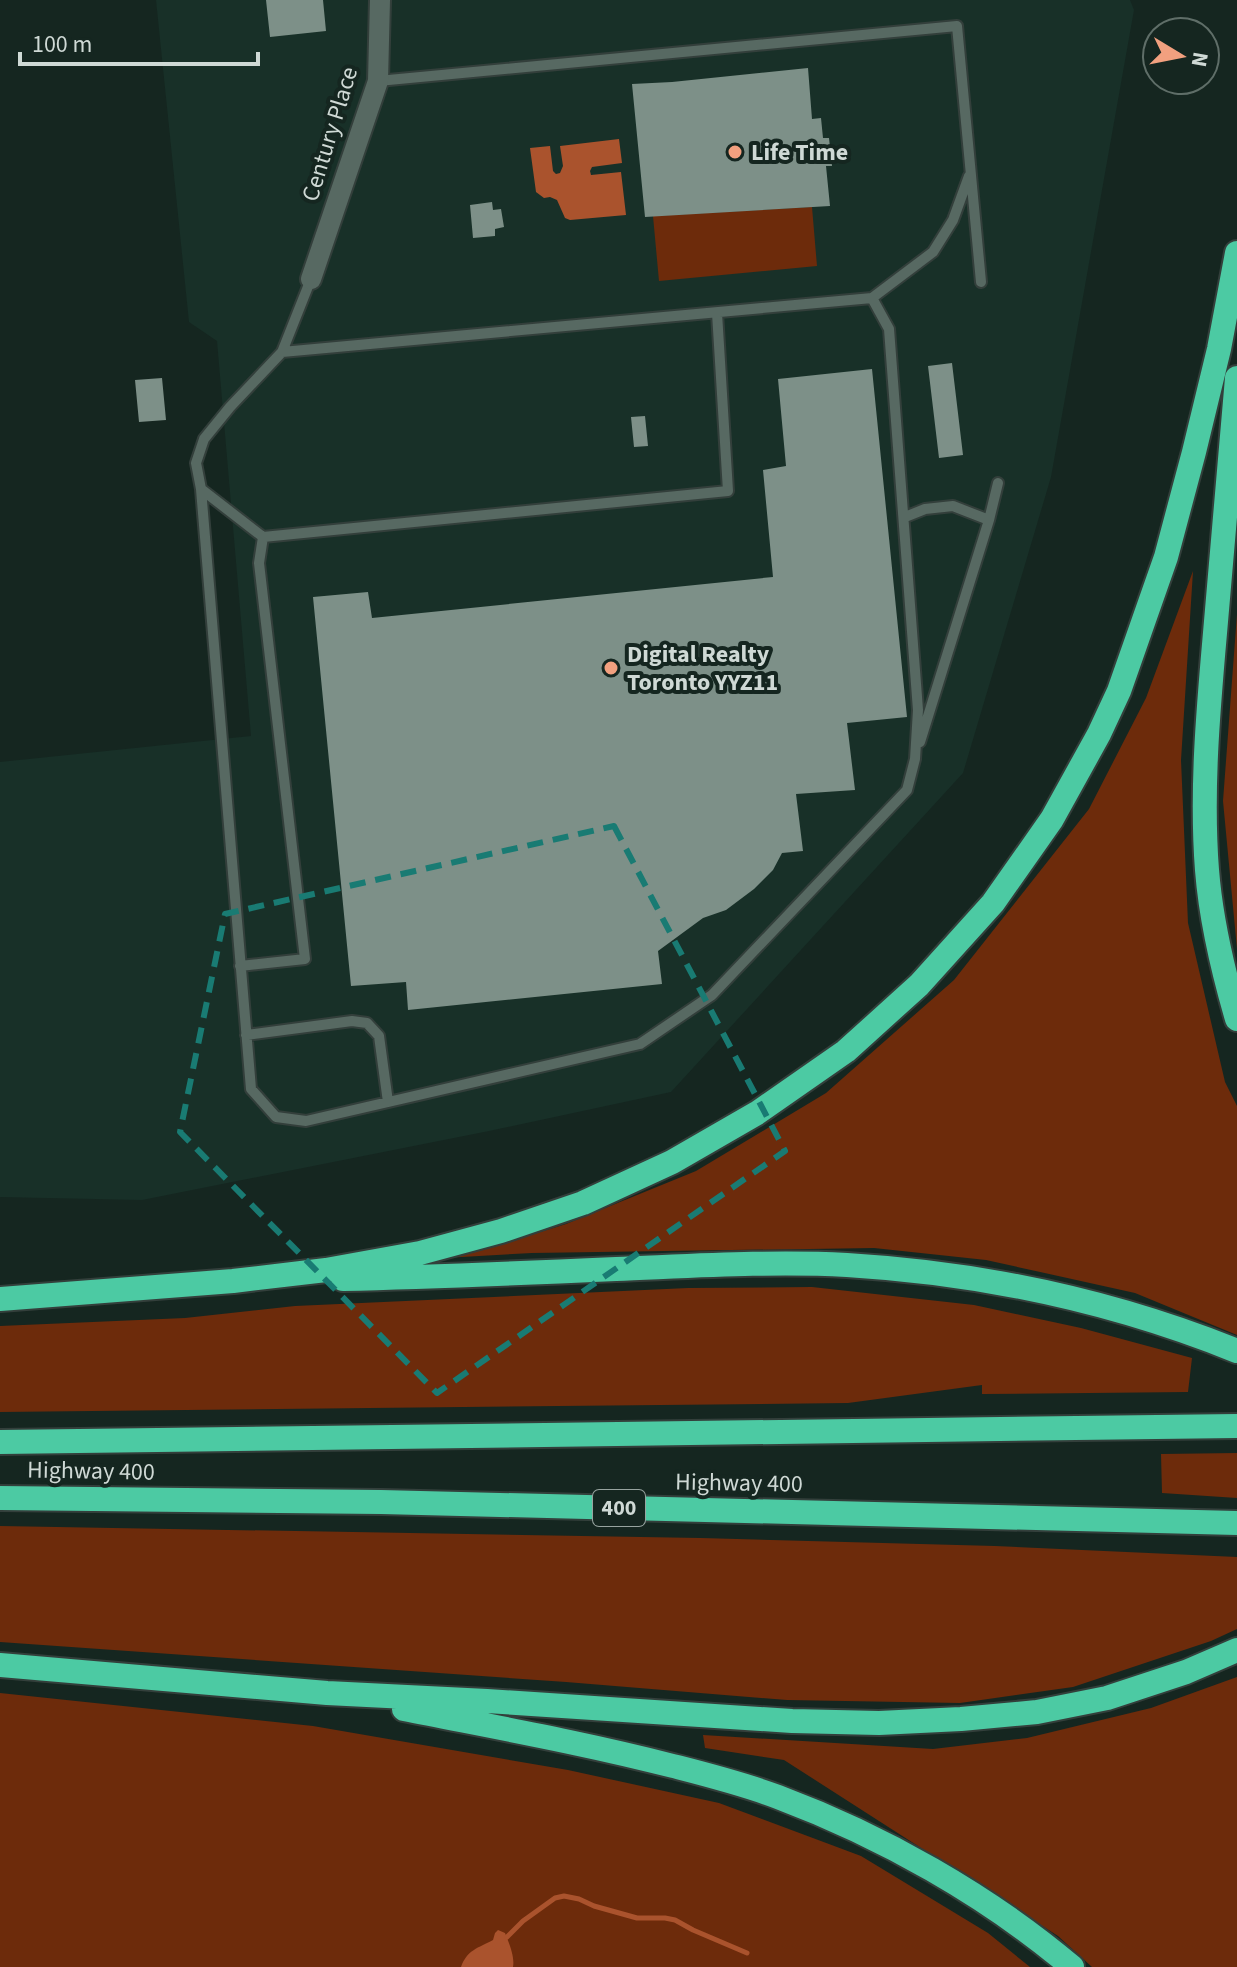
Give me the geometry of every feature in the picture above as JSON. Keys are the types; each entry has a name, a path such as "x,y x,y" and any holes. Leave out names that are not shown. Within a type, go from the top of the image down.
{"highway":[{"path":"0,1299 233,1281 326,1270 420,1253 501,1231 583,1203 672,1162 757,1113 846,1051 919,985 993,903 1037,841 1099,734 1119,691 1166,557 1219,349 1237,253"},
{"path":"1237,378 1211,679 1205,808 1207,871 1214,922 1237,1019"},
{"path":"233,1281 440,1277 758,1264 845,1265 944,1274 1099,1304 1183,1329 1237,1351"},
{"name":"Highway 400","path":"0,1442 1237,1426"},
{"name":"Highway 400","path":"0,1498 381,1502 1237,1523"},
{"path":"0,1665 327,1693 792,1721 879,1723 1037,1712 1107,1698 1186,1672 1237,1650"},
{"path":"327,1693 618,1752 775,1795 875,1839 964,1889 1045,1944 1072,1967"}],"street":[{"name":"Century Place","path":"311,279 378,81 380,0"}],"lane":[{"path":"378,81 957,26 981,282"},
{"path":"282,352 872,298 933,252 953,220 970,175"},
{"path":"311,279 282,352 204,439 196,463 201,489 251,1089 276,1117 306,1121 640,1044 712,995 907,790 998,483"},
{"path":"872,298 889,329 918,710 915,759"},
{"path":"201,489 263,537 728,491 717,313"},
{"path":"905,517 925,509 953,506 989,520"},
{"path":"240,966 305,959 259,563 263,537"},
{"path":"246,1035 352,1021 367,1023 379,1036 388,1102"}],"highlighted area":[{"path":"614,826 785,1151 437,1393 180,1132 225,914"}],"shaded area":[{"path":"156,0 1130,0 1134,10 1051,477 963,773 671,1092 142,1200 0,1197 0,762 251,736 217,341 189,322"},
{"path":"619,139 622,163 592,167 590,171 591,175 621,172 626,215 570,220 565,218 557,200 544,198 536,192 530,148 550,146 556,174 563,166 560,146"},
{"path":"812,207 817,266 659,281 653,216"},
{"path":"1193,571 1181,760 1188,923 1225,1082 1237,1106 1237,1335 1135,1293 986,1260 874,1248 532,1253 444,1258 489,1248 566,1224 696,1171 826,1093 954,980 1089,809 1146,698"},
{"path":"1237,614 1237,949 1223,801"},
{"path":"812,1287 974,1305 1081,1328 1192,1358 1188,1392 982,1394 982,1385 848,1403 0,1412 0,1326 185,1318 295,1306 688,1288"},
{"path":"1237,1453 1237,1498 1162,1493 1161,1454"},
{"path":"0,1526 701,1538 995,1546 1237,1557 1237,1629 1211,1641 1073,1687 960,1703 787,1700 0,1642"},
{"path":"1237,1677 1237,1967 1092,1967 1058,1936 784,1760 705,1748 703,1735 933,1749 1027,1738 1151,1708"},
{"path":"0,1693 313,1726 568,1770 719,1803 861,1856 988,1933 1030,1967 0,1967"},
{"path":"498,1930 505,1933 513,1967 461,1967 470,1953 493,1940"}],"building":[{"path":"266,0 323,0 326,31 270,37"},
{"name":"Life Time","path":"808,68 812,119 821,118 823,138 829,138 832,166 826,166 830,206 645,217 632,84"},
{"path":"492,202 493,210 501,209 504,227 495,229 495,236 473,238 470,205"},
{"path":"952,363 963,455 939,458 928,366"},
{"name":"Digital Realty Toronto YYZ11","path":"872,369 907,717 847,723 855,790 796,794 803,851 782,853 773,870 754,889 726,910 703,918 658,951 662,984 408,1010 406,982 351,986 313,597 368,592 372,618 773,577 763,470 786,466 778,379"},
{"path":"162,378 166,420 139,422 135,380"},
{"path":"645,416 648,446 634,447 631,417"}],"waterway":[{"path":"507,1937 523,1921 555,1898 564,1896 637,1918 675,1920 747,1953"}],"place":[{"name":"Life Time","path":"735,152"},
{"name":"Digital Realty Toronto YYZ11","path":"611,668"}]}
